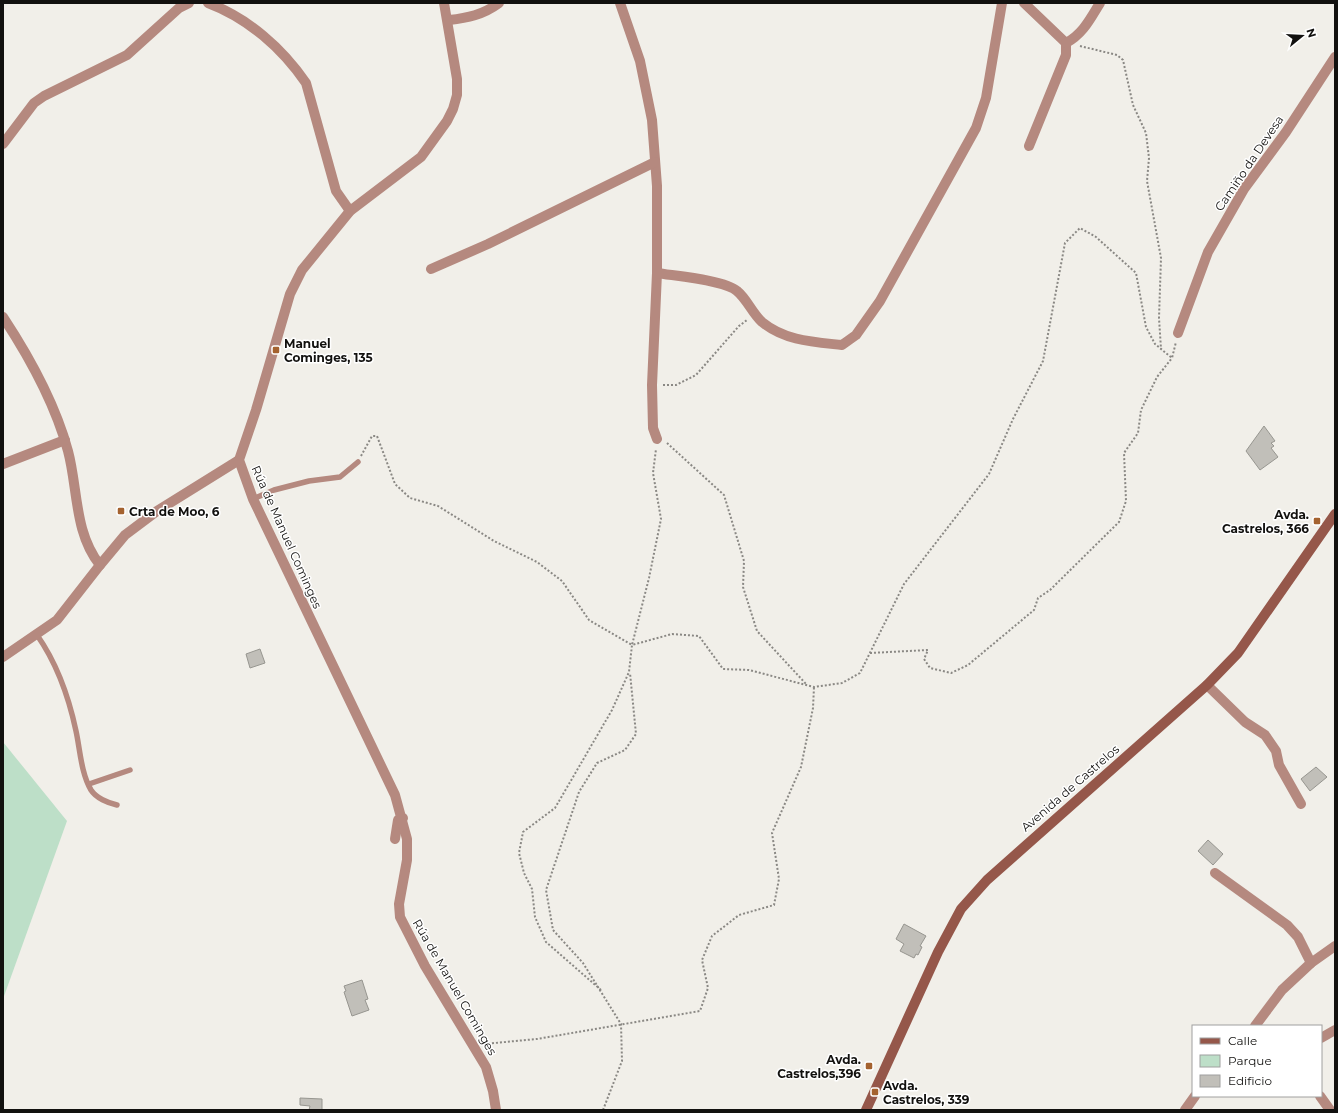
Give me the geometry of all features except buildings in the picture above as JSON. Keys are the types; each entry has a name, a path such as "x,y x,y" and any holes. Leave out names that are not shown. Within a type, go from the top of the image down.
{"main road":[{"name":"Avenida de Castrelos","path":"866,1110 938,952 951,926 970,898 1028,843 1207,685 1247,642 1335,514"}],"street":[{"path":"3,144 34,103 44,96 127,55 179,8 189,3"},
{"path":"208,3 243,19 257,30 298,71 306,83 336,190 350,211"},
{"name":"Rúa de Manuel Cominges","path":"444,3 457,79 457,95 447,121 421,157 350,211 302,270 290,294 256,410 239,460 253,499 395,794 403,818 407,846 407,860 399,904 400,917 425,966 486,1067 491,1080 496,1110"},
{"path":"448,20 471,17 491,8 498,3"},
{"path":"620,3 640,61 652,120 657,186 657,273 652,385 653,428 658,439"},
{"path":"657,273 717,283 737,290 761,321 778,333 798,340 842,345 856,335 880,301 976,128 986,98 1002,3"},
{"path":"1024,3 1066,43 1066,55 1064,62 1029,146"},
{"path":"1066,43 1076,37 1084,29 1100,3"},
{"name":"Camiño da Devesa","path":"1178,333 1208,252 1244,189 1286,132 1335,57"},
{"path":"431,268 488,244 655,162"},
{"path":"3,317 22,345 48,397 65,440 79,516 90,550 100,565"},
{"path":"3,464 65,440"},
{"path":"3,657 57,620 125,535 157,511 239,460"},
{"path":"1207,685 1245,722 1265,735 1276,751 1278,765 1301,804"},
{"path":"395,839 398,820 403,818"},
{"path":"1215,873 1286,925 1298,937 1311,963"},
{"path":"1260,1024 1282,990 1311,963 1335,946"},
{"path":"1322,1037 1335,1030"},
{"path":"1185,1110 1194,1097"},
{"path":"1321,1097 1330,1110"}],"lane":[{"path":"253,499 274,490 310,481 340,477 358,462"},
{"path":"37,634 48,651 67,698 92,791 106,802 117,805"},
{"path":"89,784 130,770"}],"path":[{"path":"1066,43 1117,55 1123,60 1133,105 1146,133 1150,158 1147,181 1161,258 1159,318 1161,349"},
{"path":"358,462 372,436 377,436 395,484 410,498 438,506 494,541 537,562 562,582 589,620 632,645 672,634 699,636 723,669 749,670 814,687 842,683 860,673 904,584 989,474 1043,361 1065,243 1080,228 1096,238 1136,273 1146,327 1155,344 1172,358"},
{"path":"652,385 676,385 696,375 739,326 755,314"},
{"path":"870,654 928,650 924,659 930,668 951,673 968,665 1034,610 1038,598 1050,590 1119,522 1126,501 1124,453 1138,433 1141,410 1157,377 1172,358 1178,333"},
{"path":"603,1110 622,1061 621,1024 583,963 553,930 546,890 579,792 597,763 625,750 636,734 629,672 632,645 649,578 661,519 653,473 658,439 669,444 724,495 744,561 743,587 758,630 807,685"},
{"path":"601,990 546,942 535,918 532,889 524,873 519,853 523,832 555,808 612,710 629,672"},
{"path":"474,1046 495,1042 537,1040 700,1011 708,988 702,960 712,936 739,915 774,905 779,879 772,833 801,767 813,708 814,687"}],"green space":[{"path":"3,742 67,821 3,999"}],"place":[{"name":"Manuel Cominges, 135","path":"276,350"},
{"name":"Crta de Moo, 6","path":"121,511"},
{"name":"Avda. Castrelos, 366","path":"1317,521"},
{"name":"Avda. Castrelos,396","path":"869,1066"},
{"name":"Avda. Castrelos, 339","path":"875,1092"}]}
